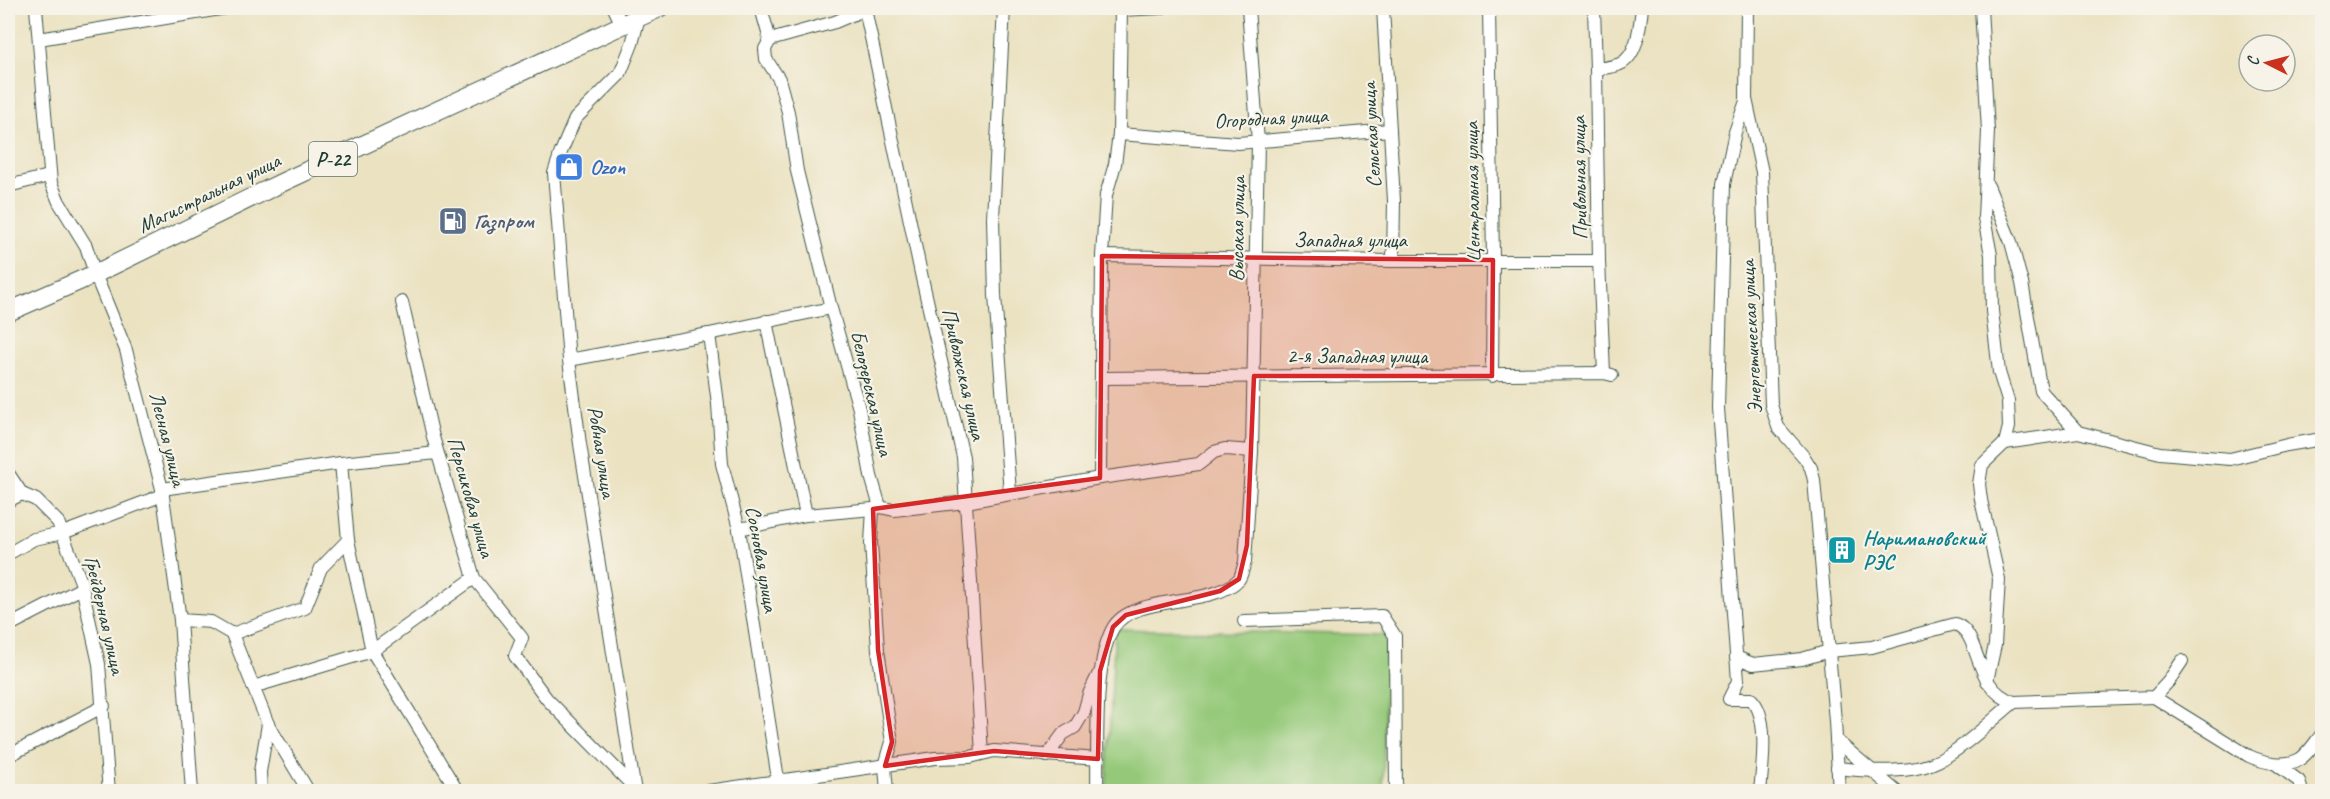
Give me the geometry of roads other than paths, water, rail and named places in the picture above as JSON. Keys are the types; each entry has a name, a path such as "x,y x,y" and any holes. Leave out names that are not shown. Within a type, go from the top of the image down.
{"highway":[{"name":"Магистральная улица","path":"8,312 95,274 283,182 659,8"}],"street":[{"name":"Лесная улица","path":"36,8 50,176 59,202 86,246 126,350 162,492 180,620 192,792"},
{"path":"39,39 226,8"},
{"path":"614,8 622,25"},
{"name":"Белозерская улица","path":"761,8 770,40 765,49 765,59 779,79 789,112 797,171 859,409 871,476 876,508 871,543 878,650 892,742 885,766 887,792"},
{"path":"770,40 835,21 867,8"},
{"name":"Приволжская улица","path":"867,8 922,278 963,457 982,753"},
{"path":"1004,8 993,218 995,296 1010,494"},
{"path":"1100,478 1102,256 1106,195 1115,164 1119,134 1121,9 1161,8"},
{"name":"Высокая улица","path":"1100,671 1113,627 1126,615 1149,606 1220,591 1239,579 1247,545 1252,451 1258,142 1248,8"},
{"name":"Сельская улица","path":"1383,8 1394,201 1393,261"},
{"name":"Центральная улица","path":"1489,8 1493,260 1491,376"},
{"name":"Привольная улица","path":"1593,8 1599,261 1608,374"},
{"path":"1596,69 1621,64 1629,57 1638,34 1642,8"},
{"name":"Энергетическая улица","path":"1747,8 1746,99 1762,172 1771,405 1778,427 1811,468 1829,651 1839,792"},
{"path":"1981,8 1988,131 1984,218 1991,255 1992,311 1999,372 2008,401 2009,427 2005,443 1982,465 1979,484 1999,579 1995,645 1987,681"},
{"name":"Ровная улица","path":"632,790 619,680 568,360 554,173 575,119 620,74 632,44 639,17"},
{"path":"1738,681 1718,408 1724,184 1735,132 1746,99"},
{"name":"Огородная улица","path":"1119,134 1220,143 1258,142 1390,130"},
{"path":"8,186 50,176"},
{"path":"1987,182 2011,242 2022,283 2041,391 2078,432"},
{"name":"Западная улица","path":"1102,256 1393,261 1599,261"},
{"name":"Персиковая улица","path":"402,302 437,453 474,578 522,638 515,656 547,699 632,790"},
{"path":"568,360 709,334 831,308"},
{"path":"766,321 806,515"},
{"name":"Сосновая улица","path":"709,334 718,404 722,464 739,529 779,786"},
{"name":"2-я Западная улица","path":"1101,378 1608,374"},
{"path":"2005,443 2078,432 2160,453 2230,459 2322,439"},
{"path":"739,529 806,515 876,508 894,510 966,502 1100,478 1199,464 1214,452 1225,449 1252,451"},
{"path":"8,554 34,539 63,533 162,492 341,463 437,453"},
{"path":"341,463 348,540 372,651 458,792"},
{"name":"Грейдерная улица","path":"8,473 22,494 36,500 58,522 82,588 94,636 104,706 109,792"},
{"path":"8,501 22,494"},
{"path":"232,634 305,608 321,568 348,540"},
{"path":"253,687 372,651 474,578"},
{"path":"8,626 82,588"},
{"path":"1244,621 1382,616 1395,636 1396,792"},
{"path":"180,620 210,622 232,634 268,724 309,792"},
{"path":"1736,657 1753,664 1802,659 1829,651 1872,647 1955,624 1965,629 1987,681 1996,693 2014,702 2154,697 2249,756 2276,764 2299,781 2302,792"},
{"path":"2154,697 2168,682 2182,661"},
{"path":"1753,664 1738,681 1729,699 1751,699 1760,711 1763,774 1760,792"},
{"path":"1047,756 1063,734 1075,727 1084,712 1089,694 1100,671"},
{"path":"1097,792 1100,671"},
{"path":"1837,768 1874,772 1934,763 2014,702"},
{"path":"8,756 104,706"},
{"path":"261,792 260,772 268,724"},
{"path":"2276,764 2300,759 2322,734"},
{"path":"1836,740 1897,792"},
{"path":"702,792 779,786 885,766 935,758 970,757 994,751 1098,759"}],"place":[{"name":"Ozon","path":"569,167"},
{"name":"Газпром","path":"453,221"},
{"name":"Наримановский РЭС","path":"1842,550"}]}
